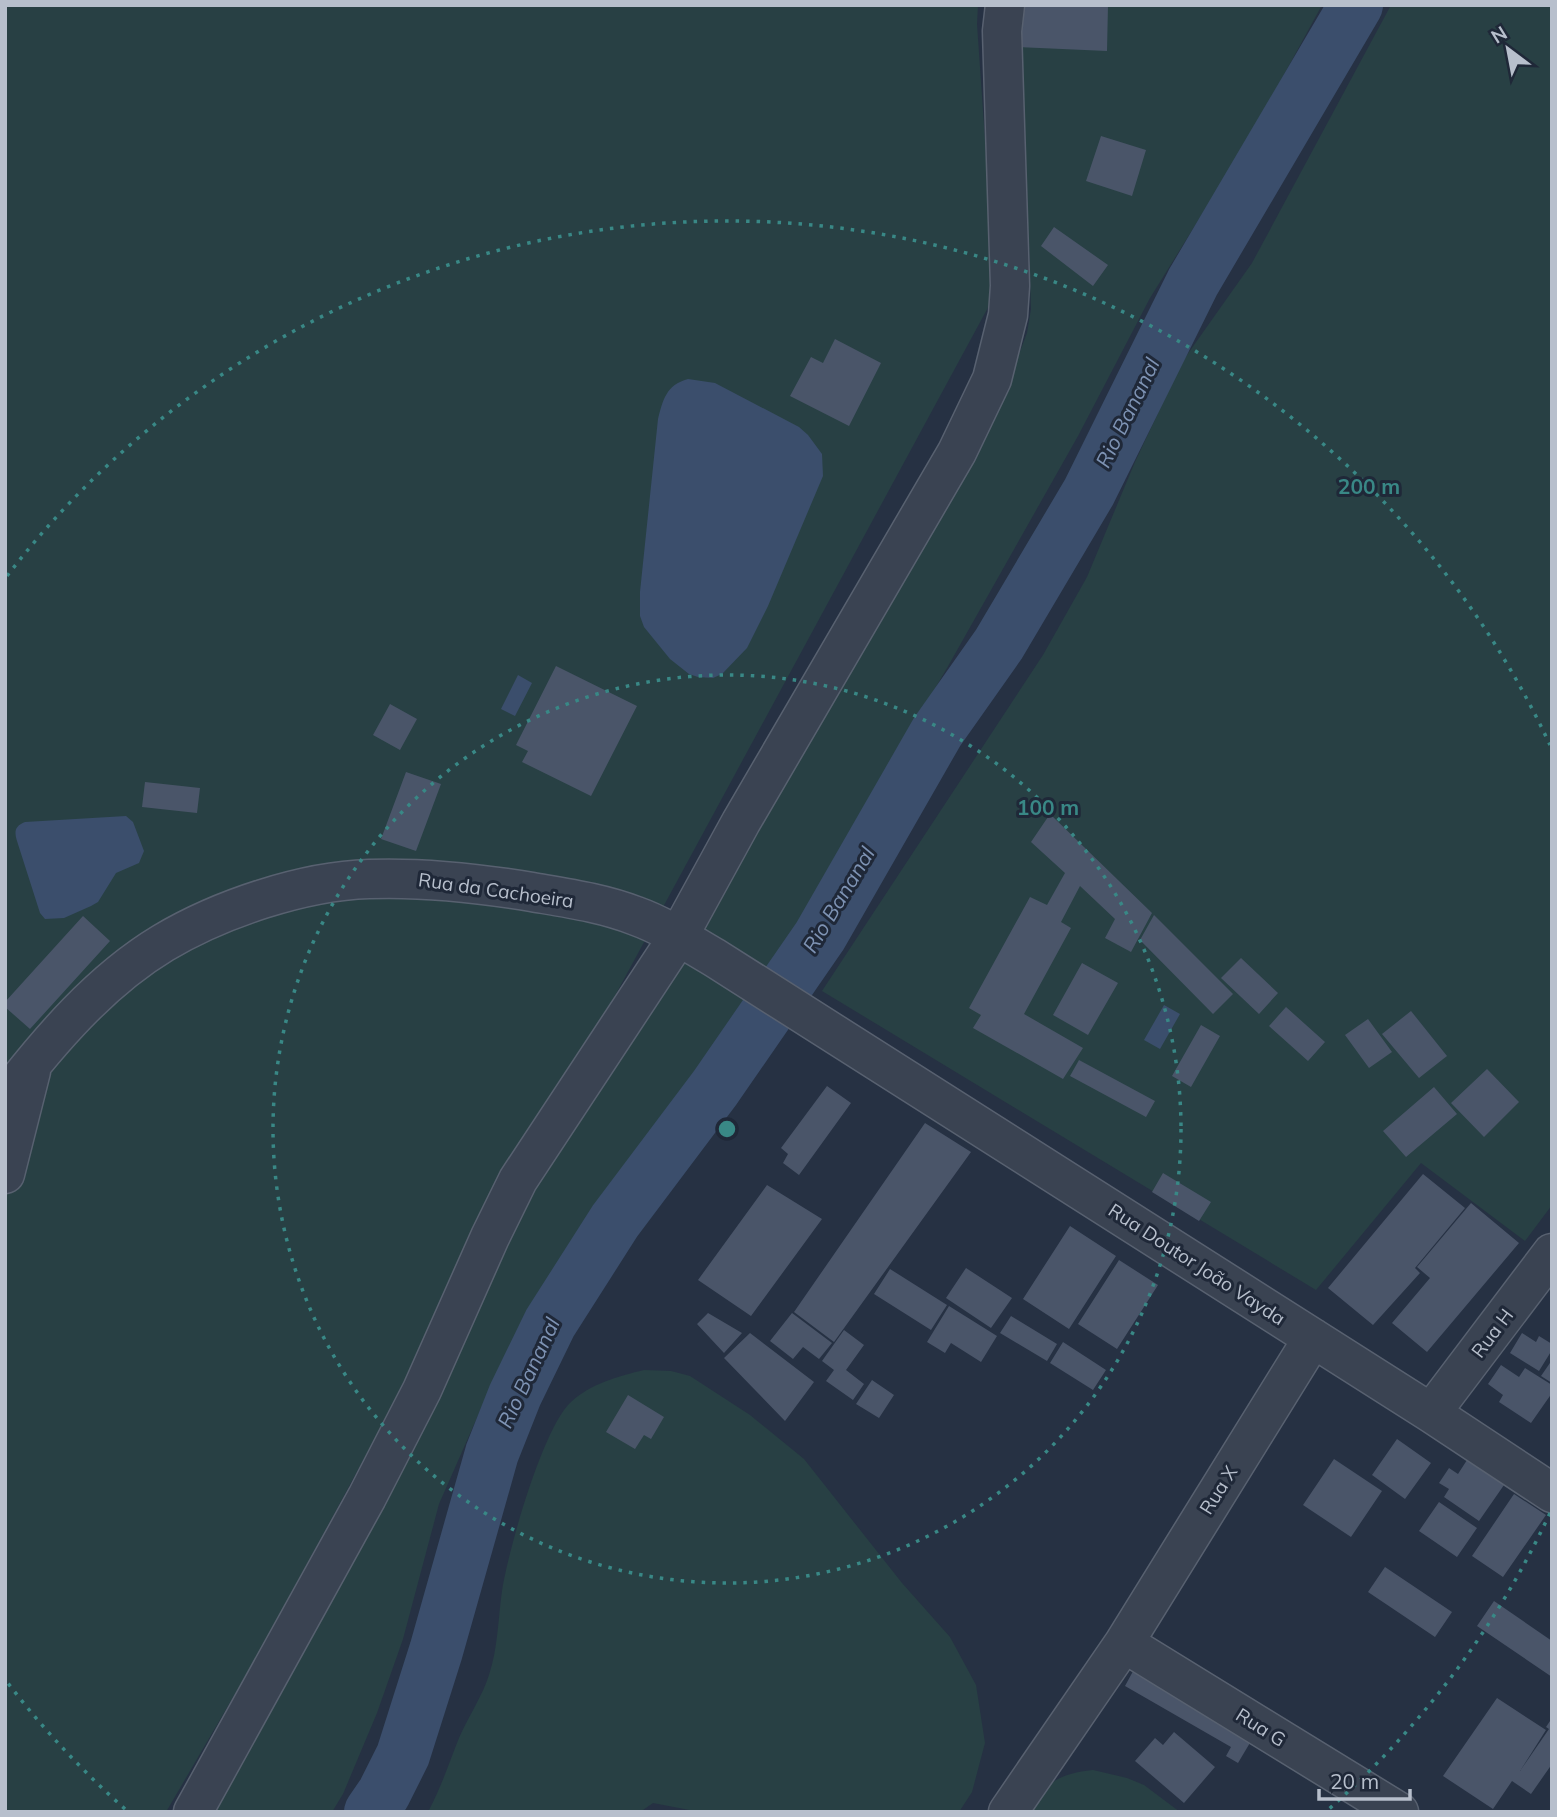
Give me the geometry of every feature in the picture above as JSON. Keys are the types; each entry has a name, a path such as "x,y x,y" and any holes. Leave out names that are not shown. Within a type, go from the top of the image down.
{"street":[{"path":"193,1812 422,1390 518,1180 678,937 741,822 957,452 992,379 1008,315 1010,286 1002,31 1005,5"},
{"name":"Rua da Cachoeira","path":"5,1098 33,1062 101,990 163,943 200,924 246,906 331,883 415,878 517,890 602,906 633,914 715,958"},
{"name":"Rua Doutor João Vayda","path":"715,958 1431,1413 1552,1493"},
{"path":"5,1174 33,1062"},
{"name":"Rua H","path":"1431,1413 1552,1253"},
{"name":"Rua X","path":"1008,1812 1124,1643 1312,1338"},
{"name":"Rua G","path":"1124,1643 1399,1812"}],"green space":[{"path":"5,5 978,5 977,24 994,270 991,302 256,1658 166,1812 5,1812"},
{"path":"1017,5 1322,5 1250,137 1150,298 1078,436 947,668 767,976 701,934 1016,362 1027,333 1031,309 1029,241 1018,103"},
{"path":"1391,5 1552,5 1552,1205 1525,1241 1421,1163 1316,1290 822,991 1043,655 1087,577 1135,462 1182,362 1252,263"},
{"path":"679,956 752,1005 617,1180 569,1248 498,1370 439,1504 403,1639 377,1713 343,1794 332,1812 211,1812 279,1698 393,1482 523,1195"},
{"path":"644,1370 671,1371 690,1376 750,1415 804,1459 902,1583 950,1637 976,1685 985,1743 972,1792 959,1812 700,1812 653,1803 640,1812 428,1812 489,1675 511,1548 528,1491 549,1436 571,1402 587,1390"},
{"path":"1093,1770 1144,1785 1180,1812 1022,1812 1052,1782 1069,1774"}],"water":[{"path":"688,379 715,383 799,427 822,454 823,476 768,606 747,648 722,674 713,678 689,674 670,659 644,627 640,616 640,592 658,419 670,389"},
{"path":"518,675 532,683 515,716 501,709"},
{"path":"126,816 133,822 144,851 139,863 116,873 98,902 64,918 45,919 40,913 17,841 17,827 25,822"},
{"path":"1164,1005 1180,1014 1160,1049 1144,1040"}],"building":[{"path":"1018,5 1108,5 1107,51 1017,47"},
{"path":"1101,136 1146,150 1132,196 1086,181"},
{"path":"1054,227 1108,265 1093,286 1041,246"},
{"path":"835,339 881,363 849,426 790,396 811,357 823,363"},
{"path":"556,666 637,706 591,796 522,762 528,751 516,745"},
{"path":"390,704 417,719 400,750 373,735"},
{"path":"406,772 441,784 416,851 381,839"},
{"path":"145,782 200,788 197,813 142,807"},
{"path":"1050,814 1152,913 1131,952 1105,938 1115,919 1080,886 1061,922 1071,928 1024,1014 1083,1048 1063,1079 973,1028 981,1015 969,1008 1030,897 1047,905 1065,873 1031,842"},
{"path":"1154,915 1233,994 1213,1014 1140,940"},
{"path":"83,916 110,941 30,1029 5,1007 5,1002"},
{"path":"1241,958 1278,993 1259,1014 1221,978"},
{"path":"1082,963 1118,983 1088,1035 1053,1015"},
{"path":"1286,1007 1325,1042 1308,1061 1269,1026"},
{"path":"1411,1011 1447,1056 1419,1078 1382,1034"},
{"path":"1368,1019 1392,1052 1369,1068 1345,1035"},
{"path":"1201,1025 1220,1036 1191,1087 1172,1076"},
{"path":"1079,1060 1155,1101 1146,1117 1070,1076"},
{"path":"1487,1069 1519,1102 1484,1137 1451,1103"},
{"path":"827,1086 851,1103 799,1175 783,1163 788,1154 781,1148"},
{"path":"1434,1087 1457,1114 1406,1157 1383,1131"},
{"path":"925,1123 971,1152 834,1342 794,1312"},
{"path":"1163,1173 1211,1202 1199,1221 1152,1192"},
{"path":"1423,1174 1465,1208 1415,1268 1420,1273 1373,1325 1328,1288"},
{"path":"767,1185 822,1219 751,1316 698,1280"},
{"path":"1471,1203 1519,1243 1427,1352 1392,1323 1430,1278 1417,1267"},
{"path":"1070,1226 1116,1256 1069,1329 1023,1299"},
{"path":"1119,1260 1158,1285 1117,1349 1078,1324"},
{"path":"966,1268 1012,1298 991,1328 946,1298"},
{"path":"890,1269 947,1305 931,1330 874,1294"},
{"path":"949,1306 997,1336 981,1362 951,1343 945,1353 927,1342"},
{"path":"708,1313 742,1333 724,1353 697,1324"},
{"path":"792,1313 832,1343 819,1359 803,1347 793,1359 770,1341"},
{"path":"1011,1316 1057,1344 1047,1361 1000,1333"},
{"path":"844,1330 864,1345 846,1370 864,1384 853,1400 826,1381 834,1370 822,1361"},
{"path":"750,1333 814,1382 785,1421 724,1358"},
{"path":"1522,1333 1536,1342 1539,1336 1552,1344 1552,1350 1539,1371 1510,1353"},
{"path":"1063,1342 1106,1370 1093,1390 1050,1363"},
{"path":"1552,1360 1552,1383 1541,1376"},
{"path":"1501,1365 1519,1377 1525,1368 1552,1385 1552,1393 1531,1423 1499,1402 1503,1395 1488,1384"},
{"path":"872,1380 894,1395 879,1418 856,1404"},
{"path":"628,1395 664,1417 651,1439 644,1435 635,1449 606,1432"},
{"path":"1397,1439 1431,1463 1405,1499 1372,1475"},
{"path":"1334,1459 1382,1491 1351,1537 1303,1505"},
{"path":"1467,1460 1504,1485 1479,1521 1444,1497 1449,1489 1439,1483 1449,1468 1458,1474"},
{"path":"1514,1494 1546,1515 1503,1577 1472,1556"},
{"path":"1439,1502 1477,1528 1457,1557 1419,1531"},
{"path":"1385,1567 1452,1612 1435,1637 1368,1592"},
{"path":"1494,1601 1552,1641 1552,1677 1477,1626"},
{"path":"1138,1662 1257,1731 1238,1763 1226,1756 1231,1747 1125,1686"},
{"path":"1497,1698 1546,1730 1520,1771 1549,1729 1546,1727 1552,1718 1552,1764 1531,1794 1512,1781 1493,1809 1443,1776"},
{"path":"1174,1732 1215,1767 1184,1803 1135,1761 1155,1738 1163,1745"}],"waterway":[{"name":"Rio Bananal","path":"371,1812 403,1755 436,1651 492,1453 515,1395 550,1323 615,1221 715,1088 820,936 937,732 999,644 1089,492 1193,282 1356,5"}]}
